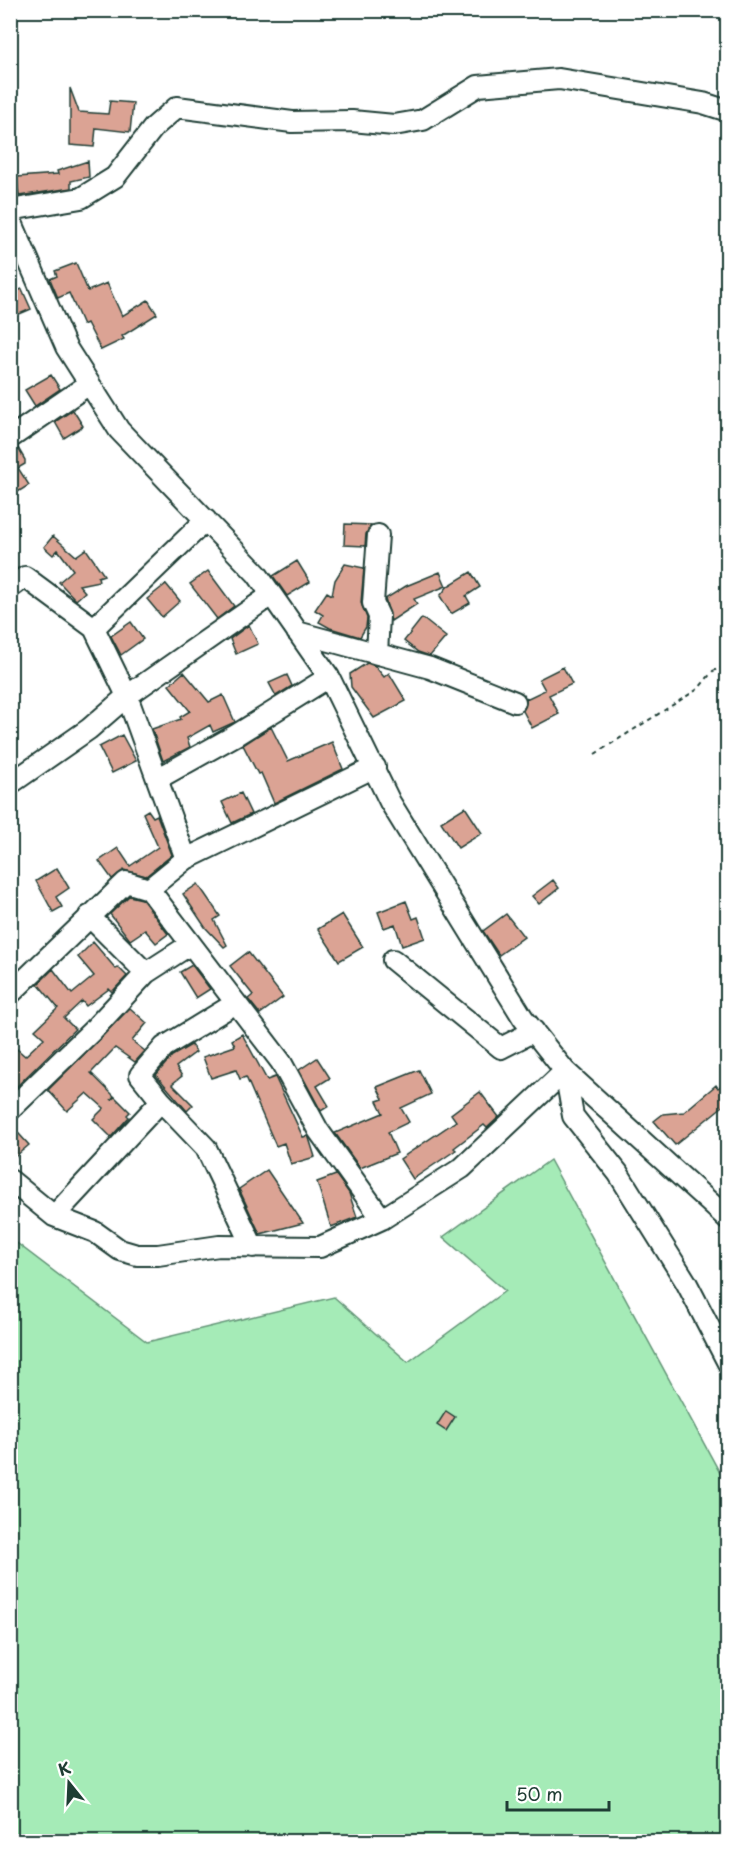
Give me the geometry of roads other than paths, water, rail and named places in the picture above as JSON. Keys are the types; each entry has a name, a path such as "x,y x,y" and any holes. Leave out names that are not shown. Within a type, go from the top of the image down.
{"street":[{"path":"10,210 81,198 115,177 154,127 177,107 292,122 352,121 394,125 423,120 478,86 559,79 703,103 728,111"},
{"path":"11,219 66,347 89,384 119,430 257,574 328,676 375,767 390,802 459,917 534,1031 565,1071 728,1219"},
{"path":"10,438 89,384"},
{"path":"94,628 206,520"},
{"path":"377,654 379,616 374,603 378,535"},
{"path":"10,588 25,577 94,628 127,696 159,778 186,859"},
{"path":"10,784 89,729 127,696 271,595"},
{"path":"297,632 430,668 516,702"},
{"path":"159,778 236,735 328,676"},
{"path":"149,889 186,859 375,767"},
{"path":"10,994 126,882 149,889 281,1062 318,1130 382,1219"},
{"path":"89,916 146,973"},
{"path":"10,1110 92,1031 146,973 191,944"},
{"path":"393,960 501,1048 534,1031"},
{"path":"236,1003 164,1047 140,1075 161,1101 206,1148 253,1247"},
{"path":"10,1180 54,1216 95,1232 120,1250 137,1255 158,1255 219,1246 320,1247 382,1219 462,1168 565,1071"},
{"path":"565,1071 573,1116 618,1173 686,1282 728,1363"},
{"path":"54,1216 161,1101"}]}
